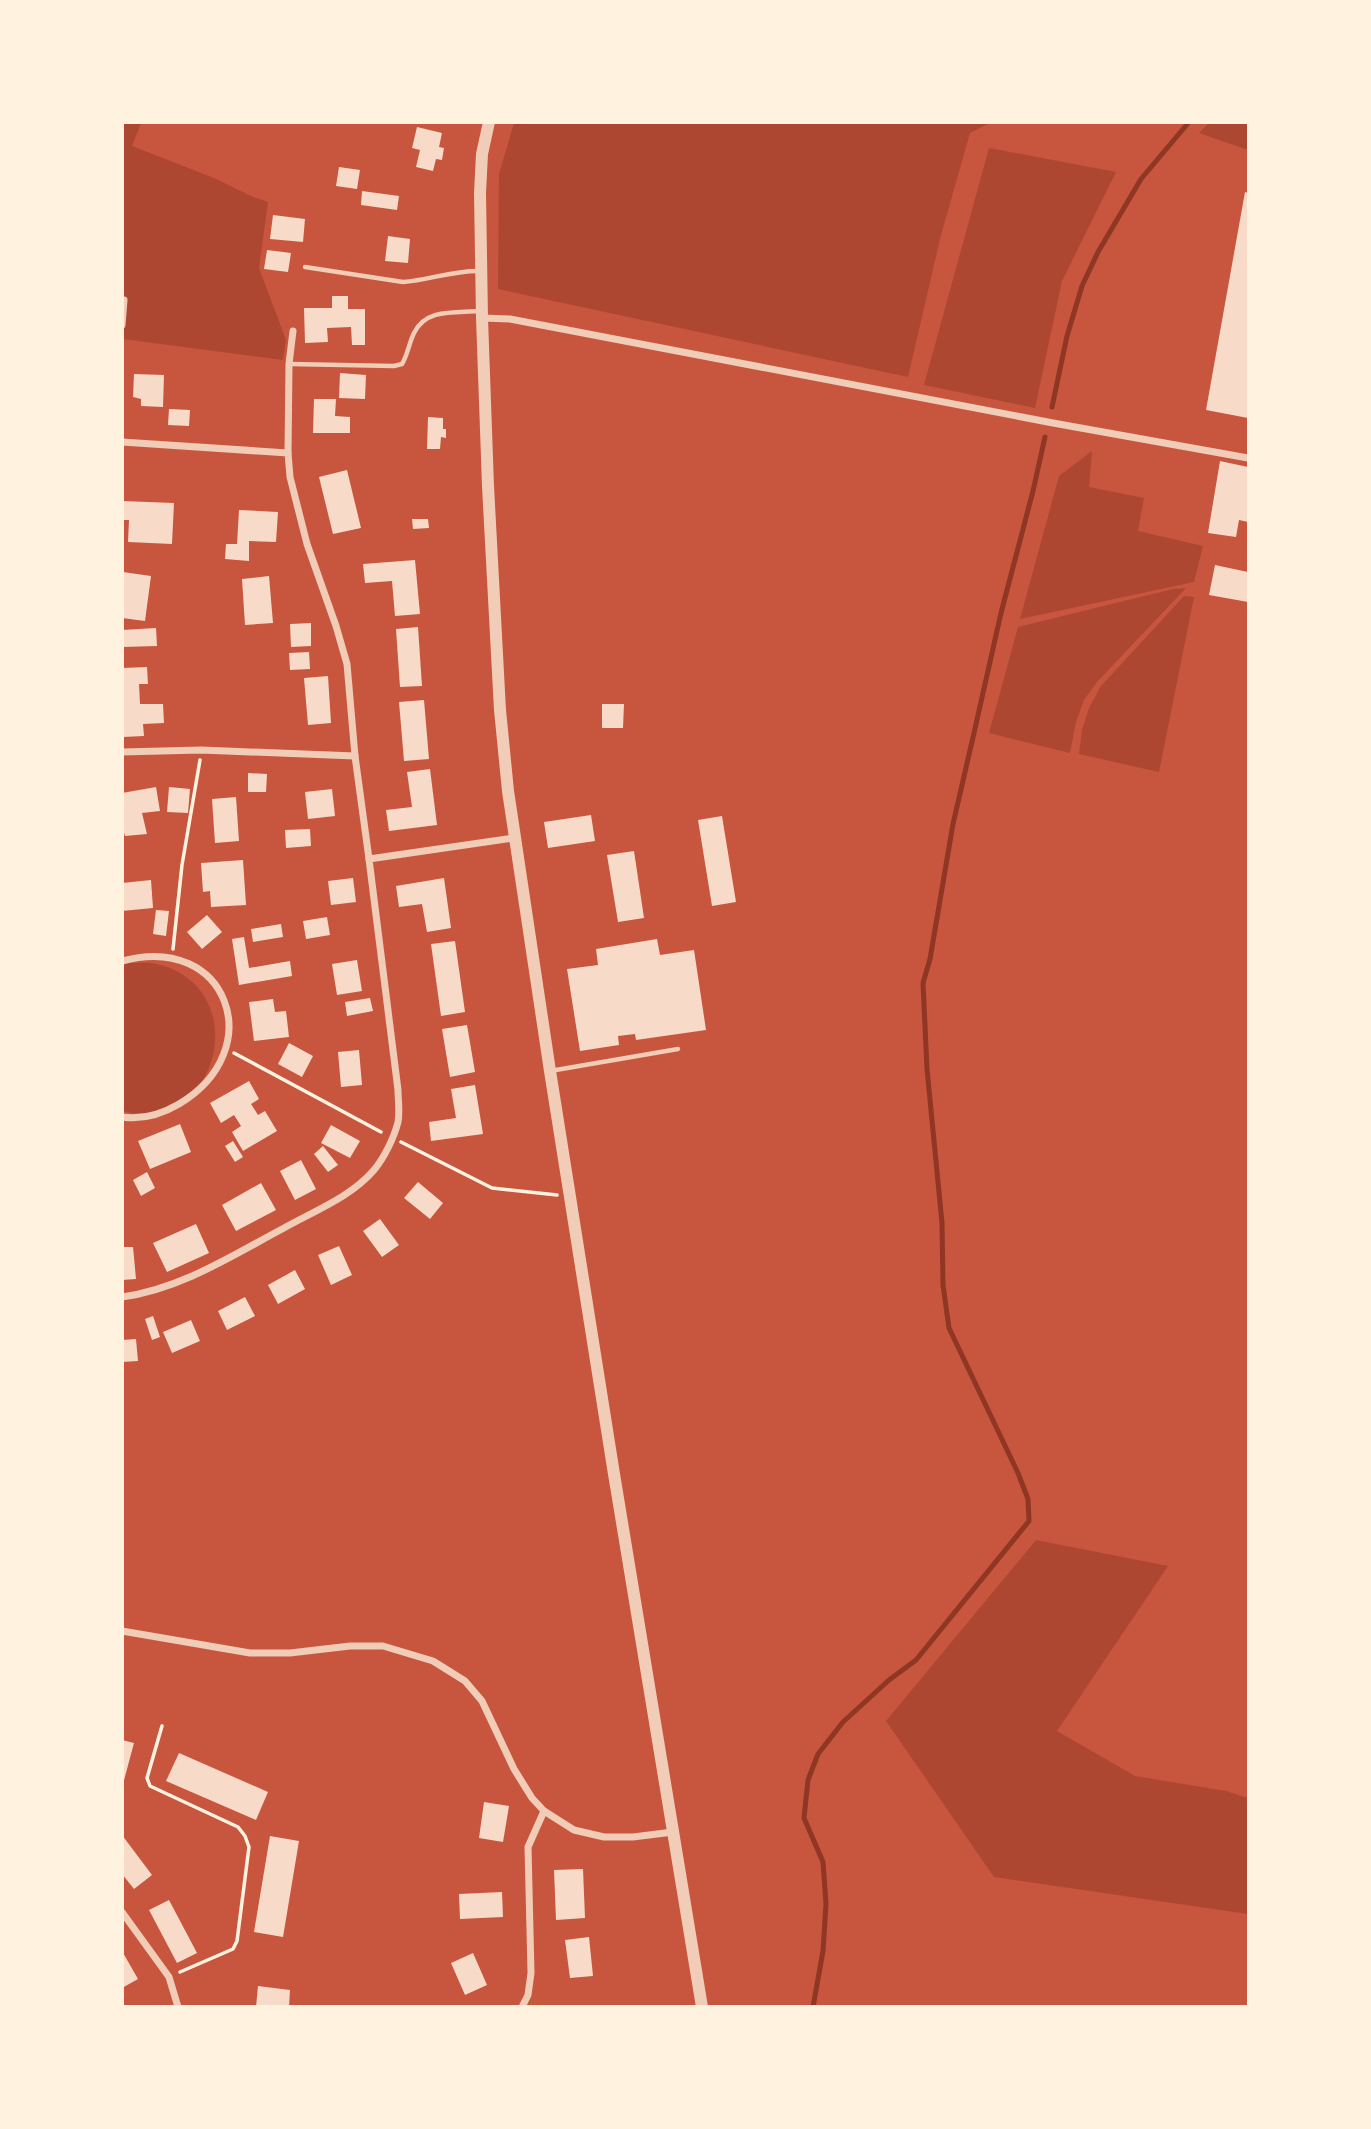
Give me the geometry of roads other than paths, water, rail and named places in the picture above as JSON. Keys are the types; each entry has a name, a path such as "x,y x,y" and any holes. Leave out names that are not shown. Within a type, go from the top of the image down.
{"street":[{"path":"489,122 482,154 480,193 488,486 500,710 514,838 702,2007"},
{"path":"122,325 124,300"},
{"path":"482,314 1248,458"},
{"path":"122,1297 143,1294 179,1282 219,1263 357,1186 374,1170 398,1121 398,1090 355,756 347,664 307,544 290,477 289,364 293,331"},
{"path":"122,442 288,453"},
{"path":"122,752 201,750 355,756"},
{"path":"369,859 514,838"},
{"path":"122,961 140,956 172,958 194,965 212,978 226,1003 230,1026 226,1049 214,1072 193,1095 168,1110 136,1119 122,1117"},
{"path":"122,1631 250,1653 290,1653 350,1646 383,1646 433,1661 465,1681 482,1701 514,1769 532,1798 544,1811 574,1830 604,1837 673,1832"},
{"path":"522,2007 528,1995 531,1973 528,1847 544,1811"},
{"path":"122,1912 169,1977 178,2007"}],"lane":[{"path":"305,267 403,282 419,281 461,270 481,271"},
{"path":"289,364 402,364 414,332 432,314 482,314"},
{"path":"550,1071 678,1049"}],"waterway":[{"path":"1052,407 1067,336 1082,286 1098,252 1141,179 1189,122"},
{"path":"813,2007 823,1951 826,1904 823,1862 804,1818 808,1780 818,1754 843,1722 889,1680 916,1660 1029,1521 1028,1499 1018,1473 949,1328 943,1285 942,1223 927,1069 923,983 930,959 953,824 1001,613 1045,437"}]}
